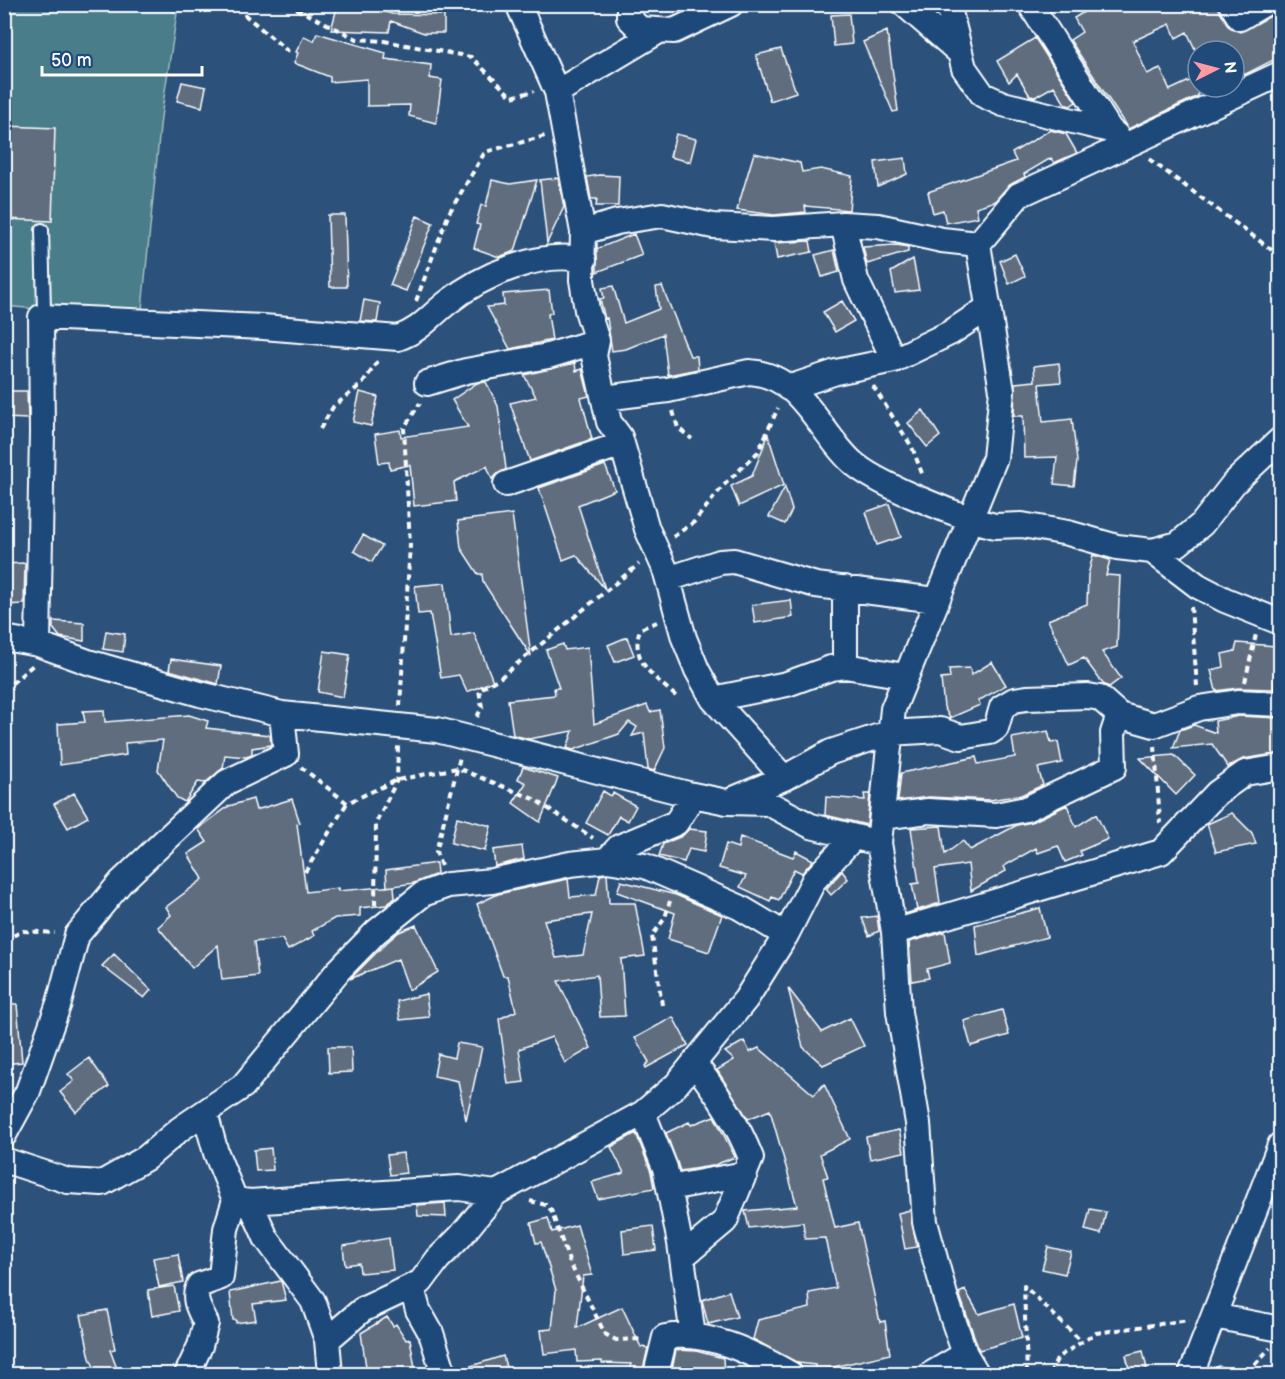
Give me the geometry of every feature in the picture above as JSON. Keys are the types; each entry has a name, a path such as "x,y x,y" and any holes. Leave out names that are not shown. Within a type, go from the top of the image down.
{"street":[{"path":"518,4 556,89 562,131 583,232 582,280 586,310 597,341 594,356 609,422 622,444 647,529 668,579 697,670 713,699 784,778"},
{"path":"629,4 629,18 640,29 659,31 674,31 731,4"},
{"path":"904,4 959,52"},
{"path":"948,4 964,68 989,100 1110,130 1130,144"},
{"path":"1030,4 1110,130"},
{"path":"1231,4 1240,18 1264,4"},
{"path":"556,89 659,31"},
{"path":"977,1374 965,1354 946,1299 925,1222 918,1123 899,1012 894,932 879,843 893,709 994,458 1002,390 978,244 1019,195 1281,74"},
{"path":"583,232 617,222 663,215 713,226 774,229 843,224 878,226 942,240 978,244"},
{"path":"843,224 856,280 894,360"},
{"path":"38,644 42,433 41,317 408,334 451,300 498,272 547,258 567,255 584,260"},
{"path":"788,388 836,372 894,360 950,333 989,308"},
{"path":"427,383 466,371 548,356 597,341"},
{"path":"604,398 668,390 748,372 762,373 788,388 809,405 828,436 852,462 879,480 995,526 1022,525 1068,533 1117,547 1152,551 1178,544 1202,524 1234,483 1281,440"},
{"path":"506,484 622,444"},
{"path":"1152,551 1196,584 1225,600 1270,617"},
{"path":"668,579 720,562 735,561 816,585 936,600"},
{"path":"845,588 845,666"},
{"path":"4,638 38,644 88,662 200,694 282,714 437,730 688,794 727,802 768,803 812,826 879,843"},
{"path":"713,699 787,684 831,668 845,666 905,676"},
{"path":"727,802 784,778 831,752 889,733 940,730 961,737 990,732 996,728 1002,707 1014,700 1100,698 1119,715 1154,725 1199,708 1238,702 1281,704"},
{"path":"4,1135 28,1091 59,1003 77,935 121,882 227,782 286,754 282,714"},
{"path":"882,817 928,811 996,815 1026,809 1114,767 1113,733 1119,715"},
{"path":"894,932 1161,852 1217,793 1245,773 1281,767"},
{"path":"4,1160 68,1181 102,1183 146,1158 243,1086 339,971 376,932 423,894 448,885 492,881 610,856 640,837 676,823 687,806 688,794"},
{"path":"327,1341 362,1310 376,1301 412,1288 432,1270 438,1259 460,1237 496,1193 643,1113 676,1085 746,999 786,935 814,880 854,838"},
{"path":"610,856 645,866 739,907 786,935"},
{"path":"682,1257 725,1221 733,1196 746,1174 750,1158 741,1133 723,1102 694,1063"},
{"path":"205,1113 216,1153 242,1201 312,1301 327,1341 330,1374"},
{"path":"643,1113 665,1168 682,1257 693,1336"},
{"path":"1193,1369 1281,1145"},
{"path":"669,1188 746,1174"},
{"path":"242,1201 459,1188 496,1193"},
{"path":"187,1374 206,1323 195,1300 196,1291 199,1285 220,1277 226,1229 242,1201"},
{"path":"412,1288 418,1310 431,1333 444,1374"},
{"path":"1214,1316 1277,1337"},
{"path":"656,1374 665,1337 693,1336 709,1338 790,1374"},
{"path":"931,1374 965,1354"}],"lane":[{"path":"41,317 44,310 42,230"}],"path":[{"path":"241,4 246,15 291,54"},
{"path":"287,4 357,39 384,41 471,57 512,97 556,89"},
{"path":"320,429 333,407 363,383 408,334 416,299 449,213 485,152 562,131"},
{"path":"1130,144 1281,256"},
{"path":"863,366 879,398 912,447 922,469 926,500"},
{"path":"376,932 373,875 376,823 397,780 410,545 404,428 417,409 427,383"},
{"path":"448,885 436,852 466,737 482,707 479,690 501,677 656,550 694,522 724,485 758,452 788,388"},
{"path":"668,390 678,428 692,439"},
{"path":"1196,584 1190,610 1199,708"},
{"path":"677,613 640,629 635,643 644,667 678,698"},
{"path":"1238,702 1270,617"},
{"path":"4,690 32,668 38,644"},
{"path":"1154,725 1161,852"},
{"path":"286,754 347,803"},
{"path":"305,872 347,803 397,780 457,768 534,799 610,856"},
{"path":"662,1005 652,936 666,918 675,880"},
{"path":"4,940 23,931 77,935"},
{"path":"496,1193 546,1205 551,1210 568,1261 610,1338 665,1337"},
{"path":"1027,1374 1023,1286 1083,1342"},
{"path":"1050,1374 1058,1357 1096,1333 1214,1316"},
{"path":"1193,1369 1247,1373 1277,1337"}],"green space":[{"path":"4,5 159,5 177,13 161,117 141,319 5,306"}],"building":[{"path":"338,4 358,4 392,14 444,15 444,33 424,33 391,21 389,32 331,30"},
{"path":"1097,4 1217,4 1228,26 1240,32 1271,16 1281,4 1281,56 1246,74 1246,39 1190,39 1187,32 1176,38 1170,24 1133,41 1147,74 1160,68 1170,90 1186,83 1186,99 1192,99 1128,129 1070,40 1082,32 1074,18"},
{"path":"849,14 852,44 834,46 831,15"},
{"path":"887,31 898,111 893,112 863,42"},
{"path":"317,33 386,53 385,59 431,65 430,78 442,80 436,123 409,116 410,105 367,106 367,79 330,82 330,77 294,63 298,53 296,52 304,36 314,41"},
{"path":"1035,38 1076,102 1070,106 1065,104 1054,86 1035,97 1030,96 1017,74 1009,82 997,61"},
{"path":"781,49 796,92 770,101 756,55"},
{"path":"182,82 206,87 202,107 177,101"},
{"path":"5,126 55,128 52,221 4,219"},
{"path":"1050,130 1066,134 1077,153 1054,163 1051,158 1024,174 1025,177 1008,186 995,201 976,207 978,217 946,223 943,210 933,213 928,192 1016,161 1012,153"},
{"path":"676,134 696,139 690,162 670,157"},
{"path":"754,153 800,163 802,172 821,169 852,176 849,210 805,206 806,212 774,215 737,210"},
{"path":"905,158 907,174 878,187 875,162"},
{"path":"619,176 618,206 596,206 597,199 591,199 587,177"},
{"path":"558,178 564,207 547,243 540,180"},
{"path":"492,180 510,184 537,180 515,251 499,257 474,248 480,225 476,224 481,205 486,206"},
{"path":"328,215 345,215 347,287 330,287"},
{"path":"417,216 433,223 406,291 390,285"},
{"path":"634,234 642,255 597,272 597,249"},
{"path":"810,241 812,252 777,259 774,243"},
{"path":"897,245 908,247 908,252 867,264 863,247"},
{"path":"834,250 839,272 822,277 815,255"},
{"path":"1015,254 1025,276 1009,284 1000,261"},
{"path":"913,259 919,290 895,293 891,272"},
{"path":"613,286 624,323 659,309 656,287 662,286 690,356 697,356 698,369 668,375 663,334 626,349 612,351 607,318 605,319 600,299 604,298 602,288"},
{"path":"549,290 552,313 548,314 552,340 510,349 487,307 504,305 503,294"},
{"path":"364,300 380,303 377,322 360,321"},
{"path":"842,301 854,321 835,332 823,312"},
{"path":"575,363 576,371 582,369 589,396 581,398 592,439 530,461 510,403 536,397 524,375"},
{"path":"1059,363 1061,382 1039,384 1043,422 1072,419 1077,461 1074,486 1054,484 1057,457 1024,458 1023,416 1014,416 1015,383 1035,381 1034,366"},
{"path":"486,382 498,406 506,469 492,479 487,466 454,482 456,501 414,506 410,465 390,469 389,462 379,463 375,434 400,430 401,437 468,427 452,400 477,383"},
{"path":"4,391 27,391 28,419 4,418"},
{"path":"360,392 378,397 371,426 353,422"},
{"path":"923,410 940,436 927,447 908,423"},
{"path":"768,435 784,485 739,506 731,486 752,476"},
{"path":"605,465 615,490 578,505 605,589 576,555 563,560 539,488"},
{"path":"785,487 792,510 785,524 769,517"},
{"path":"889,504 901,537 877,545 866,512"},
{"path":"512,514 531,656 483,582 482,574 478,574 461,548 458,521"},
{"path":"363,535 382,546 372,562 354,551"},
{"path":"1093,555 1110,560 1106,575 1120,576 1117,647 1102,652 1121,678 1109,687 1103,684 1084,658 1069,665 1048,620 1087,604 1088,575"},
{"path":"25,563 24,604 4,605 4,564"},
{"path":"445,583 451,637 474,633 493,681 467,692 459,675 441,678 430,613 418,614 415,586"},
{"path":"791,600 793,617 755,623 752,605"},
{"path":"53,621 84,623 84,641 60,637 53,628"},
{"path":"106,631 125,634 123,652 103,649"},
{"path":"627,637 634,655 615,662 608,645"},
{"path":"1237,643 1276,646 1274,689 1238,688 1216,691 1211,670 1224,667 1222,654 1235,651"},
{"path":"563,644 565,650 588,647 594,724 647,705 650,712 660,710 665,748 654,771 648,769 644,733 632,736 637,727 629,722 619,734 573,750 567,748 573,731 529,739 513,735 508,700 555,695 554,688 559,688 546,650"},
{"path":"324,651 350,655 343,697 318,692"},
{"path":"171,659 221,666 218,684 169,670"},
{"path":"992,662 1006,685 978,701 980,705 950,718 944,707 941,679 950,678 949,669 970,668 971,675"},
{"path":"104,710 105,722 189,715 208,721 206,728 270,735 271,745 252,748 252,755 246,757 225,755 223,768 205,783 198,782 185,802 177,798 158,770 163,740 125,743 126,755 60,765 58,724 85,722 83,711"},
{"path":"1239,716 1281,718 1281,753 1243,759 1228,767 1212,744 1173,748 1180,730 1194,725 1216,733 1215,721"},
{"path":"1048,731 1051,743 1058,742 1062,763 1038,768 1043,785 1021,795 990,800 929,797 898,801 901,773 976,757 978,764 1015,757 1012,738"},
{"path":"1174,755 1195,775 1176,795 1140,758"},
{"path":"523,767 558,778 540,822 513,803 526,783 518,779"},
{"path":"603,791 611,796 613,793 636,806 628,821 619,816 608,835 586,823"},
{"path":"74,793 88,817 68,828 54,804"},
{"path":"864,794 870,794 867,825 825,815 826,797 865,800"},
{"path":"253,799 256,810 292,799 300,823 297,824 306,892 338,888 338,891 394,886 395,898 386,905 360,908 360,916 335,918 312,931 314,936 288,950 282,939 254,942 258,976 222,980 218,945 192,968 158,927 171,915 166,907 203,879 188,854 207,842 198,829 229,806"},
{"path":"1067,805 1076,827 1096,814 1108,839 1080,851 1082,855 1065,862 1058,846 1038,853 1036,848 1004,866 1006,871 971,891 968,864 935,869 940,903 905,914 917,910 912,884 919,883 911,828 941,826 945,854 963,841 970,850 1017,825 1032,822"},
{"path":"1232,813 1252,833 1256,844 1216,852 1207,824"},
{"path":"457,817 491,826 485,851 451,843"},
{"path":"689,829 707,831 704,852 689,849 684,862 659,856 663,844 682,836"},
{"path":"740,837 793,857 796,851 813,860 802,873 794,869 779,900 772,897 770,901 740,887 746,876 719,868 726,844 738,848"},
{"path":"522,846 524,859 495,866 493,850"},
{"path":"436,863 437,874 414,883 387,887 386,870"},
{"path":"842,871 848,879 831,895 826,889"},
{"path":"607,874 609,903 635,903 645,956 621,959 625,1016 600,1017 597,975 558,981 591,1048 565,1063 552,1037 519,1049 524,1082 508,1084 499,1019 516,1011 508,976 503,976 477,904 498,894 568,879 570,897 596,895 600,875","holes":["592,914 583,955 556,958 544,920"]},
{"path":"621,881 676,895 722,915 709,952 668,939 675,913 617,892"},
{"path":"1040,908 1047,937 978,956 975,925"},
{"path":"877,916 879,931 869,936 862,918"},
{"path":"416,925 438,972 409,990 398,959 350,979 399,932"},
{"path":"945,932 950,963 927,969 929,978 912,981 909,942"},
{"path":"114,954 151,990 144,998 102,966"},
{"path":"788,988 822,1032 850,1018 864,1046 823,1065 803,1047"},
{"path":"426,994 429,1017 400,1020 397,1001"},
{"path":"4,1004 17,1004 22,1062 4,1064"},
{"path":"1002,1010 1009,1035 971,1046 964,1021"},
{"path":"673,1017 688,1045 646,1068 649,1062 635,1038"},
{"path":"744,1041 750,1052 759,1048 814,1095 824,1084 850,1139 820,1154 828,1177 823,1178 835,1228 858,1223 880,1322 885,1321 890,1354 816,1371 815,1365 798,1363 753,1339 758,1320 810,1308 809,1293 836,1288 825,1238 805,1239 803,1222 749,1228 745,1211 797,1206 770,1110 748,1119 717,1070 734,1060 725,1052"},
{"path":"457,1043 482,1047 466,1120 458,1081 434,1076 438,1054 454,1058"},
{"path":"328,1047 351,1047 352,1072 329,1073"},
{"path":"89,1058 109,1086 76,1112 60,1092 74,1081 68,1074"},
{"path":"714,1116 735,1157 712,1166 680,1171 666,1133 689,1122 691,1125"},
{"path":"899,1130 904,1152 870,1159 866,1137"},
{"path":"636,1133 651,1172 654,1188 598,1199 592,1182 624,1173 611,1147"},
{"path":"271,1148 273,1170 256,1171 254,1150"},
{"path":"403,1153 406,1173 390,1175 387,1155"},
{"path":"445,1203 446,1217 418,1216 417,1205"},
{"path":"1090,1209 1106,1212 1101,1234 1085,1230"},
{"path":"910,1210 917,1247 905,1249 898,1213"},
{"path":"548,1218 552,1232 577,1225 592,1275 583,1276 577,1328 622,1307 641,1347 648,1348 642,1374 629,1371 631,1364 602,1363 602,1361 577,1362 576,1350 544,1354 541,1330 552,1329 556,1290 541,1242 536,1243 531,1223"},
{"path":"653,1226 656,1250 624,1254 622,1230"},
{"path":"389,1238 393,1270 360,1273 359,1263 345,1265 343,1246"},
{"path":"1048,1247 1071,1252 1065,1274 1042,1269"},
{"path":"178,1254 183,1282 159,1287 153,1258"},
{"path":"281,1281 286,1300 253,1304 256,1320 236,1323 236,1320 233,1320 230,1292"},
{"path":"174,1286 179,1311 152,1316 148,1290"},
{"path":"965,1290 979,1314 1014,1304 1022,1338 979,1350 959,1293"},
{"path":"729,1291 737,1317 708,1324 702,1300"},
{"path":"107,1310 115,1349 110,1350 119,1374 97,1374 90,1358 81,1315"},
{"path":"387,1317 393,1326 396,1324 406,1340 410,1339 416,1374 367,1374 361,1333"},
{"path":"676,1350 696,1351 723,1358 724,1374 680,1367 679,1370 672,1369"},
{"path":"1143,1351 1147,1369 1130,1372 1126,1355"},
{"path":"503,1356 508,1374 458,1374 458,1370"}]}
